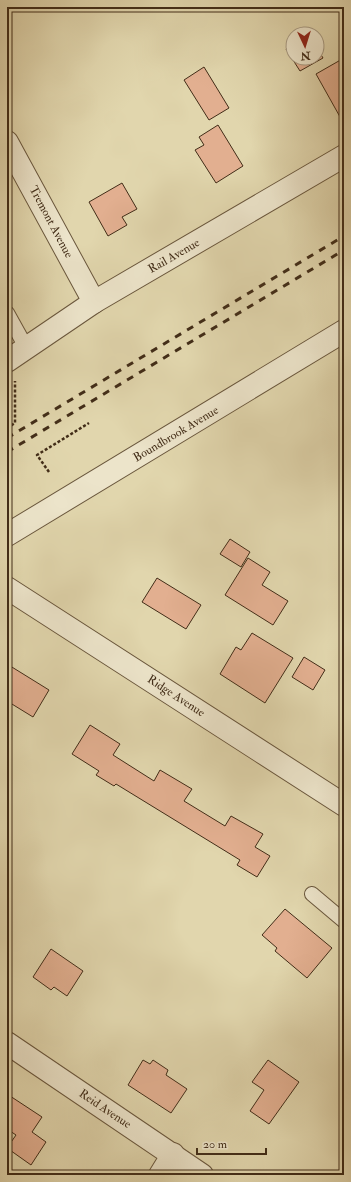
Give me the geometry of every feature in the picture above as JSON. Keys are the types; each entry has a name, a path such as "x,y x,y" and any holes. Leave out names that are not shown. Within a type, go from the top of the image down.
{"street":[{"name":"Tremont Avenue","path":"7,142 94,302"},
{"name":"Rail Avenue","path":"16,355 94,302 344,156"},
{"name":"Boundbrook Avenue","path":"7,536 344,331"},
{"name":"Ridge Avenue","path":"7,588 344,805"},
{"name":"Reid Avenue","path":"7,1043 202,1175"},
{"path":"160,1175 173,1154"}],"lane":[{"path":"7,313 16,355"},
{"path":"312,894 344,921"}],"path":[{"path":"7,428 14,424 16,355"},
{"path":"49,472 37,455 89,423"}],"building":[{"path":"344,58 344,124 316,74"},
{"path":"297,66 309,66 300,71"},
{"path":"204,67 229,108 209,120 184,80"},
{"path":"218,125 243,166 216,183 195,150 204,145 199,137"},
{"path":"122,183 137,209 122,217 127,225 108,236 89,202"},
{"path":"230,539 250,552 241,567 220,554"},
{"path":"248,558 270,572 262,585 288,601 273,625 225,595"},
{"path":"157,578 201,605 186,629 142,602"},
{"path":"252,633 293,658 265,703 220,674 236,647 241,650"},
{"path":"304,657 325,670 313,690 292,677"},
{"path":"7,664 49,690 33,717 7,701"},
{"path":"90,725 120,744 113,755 154,781 160,770 192,789 184,801 225,826 231,816 263,834 255,847 270,856 257,877 237,865 240,860 116,784 114,786 96,775 99,771 72,754"},
{"path":"285,909 332,948 307,978 275,951 277,948 262,935"},
{"path":"51,949 83,971 67,996 54,987 51,990 33,977"},
{"path":"143,1060 150,1064 153,1060 168,1070 166,1075 187,1089 171,1113 128,1085"},
{"path":"268,1060 299,1082 269,1124 250,1111 264,1090 252,1082"},
{"path":"7,1094 42,1117 32,1132 46,1142 31,1165 7,1148 16,1135 7,1129"}],"railway":[{"path":"7,438 344,236"},
{"path":"7,452 344,250"}]}
